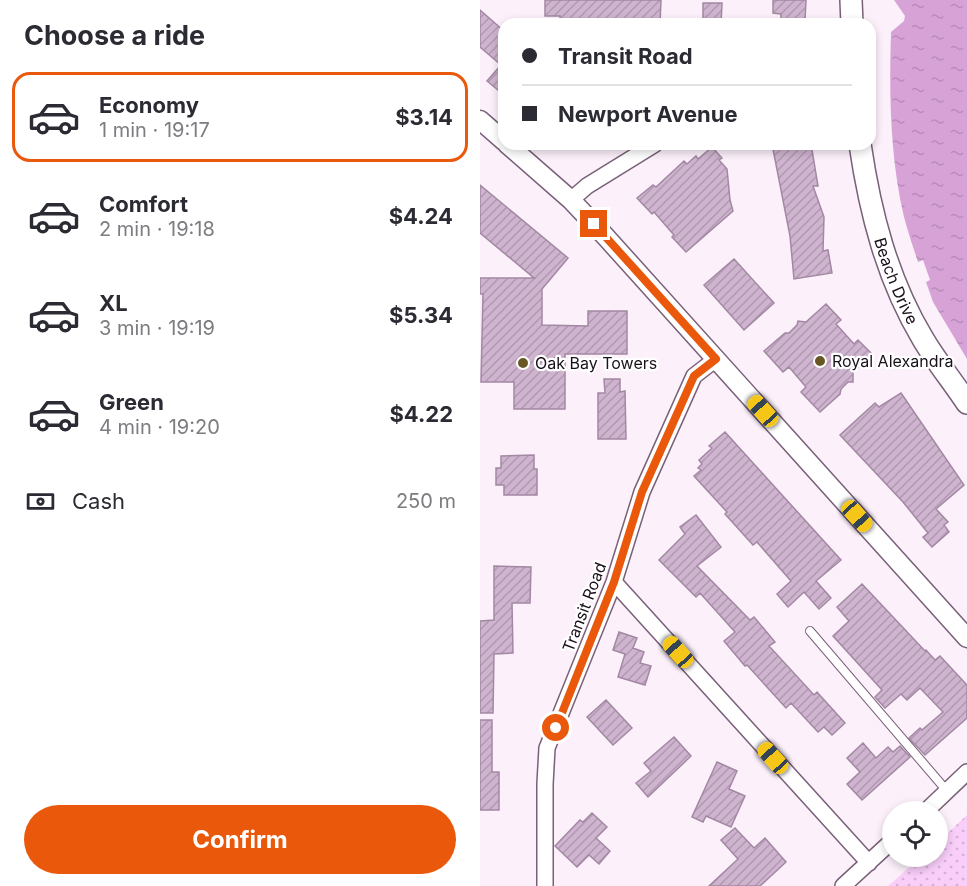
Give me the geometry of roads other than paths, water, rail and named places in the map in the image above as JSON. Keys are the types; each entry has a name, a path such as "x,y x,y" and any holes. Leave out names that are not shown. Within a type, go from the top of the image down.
{"main road":[{"path":"851,0 852,18"},
{"name":"Beach Drive","path":"861,150 871,208 880,243 891,271 918,330 967,403"}],"street":[{"path":"480,120 498,136"},
{"path":"514,150 571,200 967,638"},
{"path":"571,200 587,186 645,150"},
{"name":"Transit Road","path":"545,886 547,748 614,582 642,492 694,376 716,359"},
{"path":"614,582 869,863"},
{"path":"937,801 967,772"},
{"path":"843,886 882,851"}],"lane":[{"path":"810,631 947,791"}],"water":[{"path":"894,0 967,0 967,359 933,302 926,282 930,280 923,260 918,262 899,194 892,125 891,32 904,21 905,16"}],"place":[{"name":"Royal Alexandra","path":"820,361"},
{"name":"Oak Bay Towers","path":"523,363"}]}
